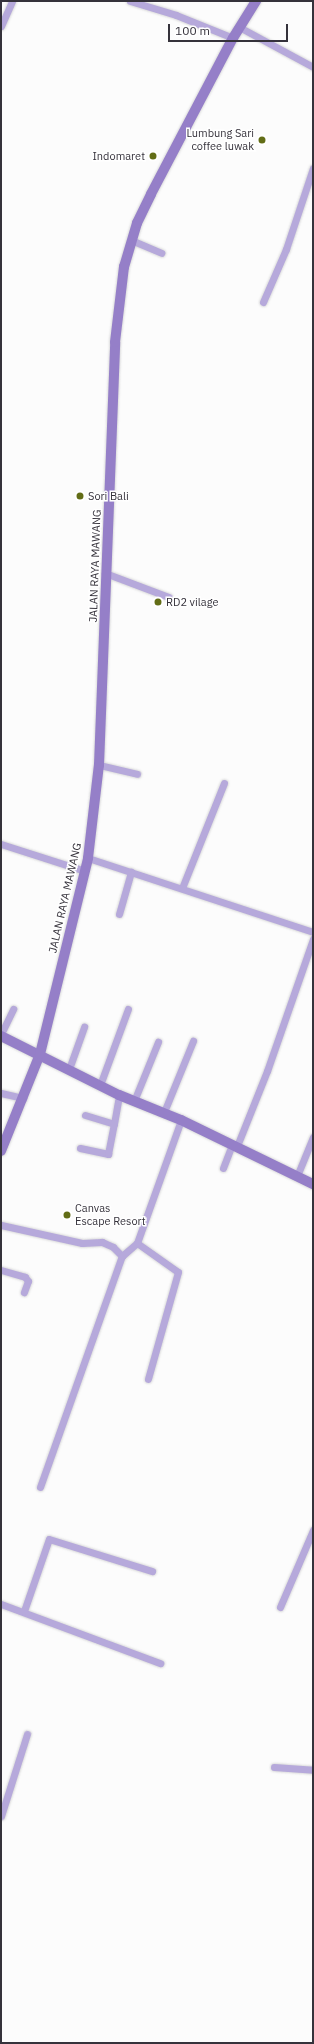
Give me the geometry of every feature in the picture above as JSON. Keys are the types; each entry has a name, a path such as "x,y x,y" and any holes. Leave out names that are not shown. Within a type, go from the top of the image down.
{"main road":[{"name":"JALAN RAYA MAWANG","path":"1,1151 40,1054 88,858 99,765 116,326 124,267 132,240 150,194 233,38 241,28 256,1"},
{"path":"1,1035 119,1095 164,1112 313,1184"}],"street":[{"path":"1,26 12,1"},
{"path":"130,1 176,15 233,38"},
{"path":"241,28 313,67"},
{"path":"264,302 286,250 313,168"},
{"path":"132,240 161,253"},
{"path":"106,573 169,597"},
{"path":"99,765 137,774"},
{"path":"182,888 224,783"},
{"path":"1,844 86,871"},
{"path":"88,858 313,932"},
{"path":"119,914 131,872"},
{"path":"222,1168 234,1145 267,1071 313,939"},
{"path":"1,1035 13,1009"},
{"path":"100,1085 128,1009"},
{"path":"70,1069 84,1027"},
{"path":"164,1112 193,1041"},
{"path":"134,1101 158,1042"},
{"path":"1,1093 23,1098"},
{"path":"80,1148 108,1154 119,1095"},
{"path":"85,1116 114,1124"},
{"path":"40,1487 122,1256 137,1243 181,1120"},
{"path":"297,1176 313,1137"},
{"path":"1,1225 82,1243 102,1242 113,1247 122,1256"},
{"path":"137,1243 178,1272 148,1379"},
{"path":"1,1270 25,1277 28,1281 24,1292"},
{"path":"280,1607 313,1530"},
{"path":"24,1611 48,1539 152,1571"},
{"path":"1,1604 24,1611 160,1663"},
{"path":"1,1816 27,1734"},
{"path":"274,1767 313,1770"}],"place":[{"name":"Lumbung Sari coffee luwak","path":"262,140"},
{"name":"Indomaret","path":"153,156"},
{"name":"Sori Bali","path":"80,496"},
{"name":"RD2 vilage","path":"158,602"},
{"name":"Canvas Escape Resort","path":"67,1215"}]}
